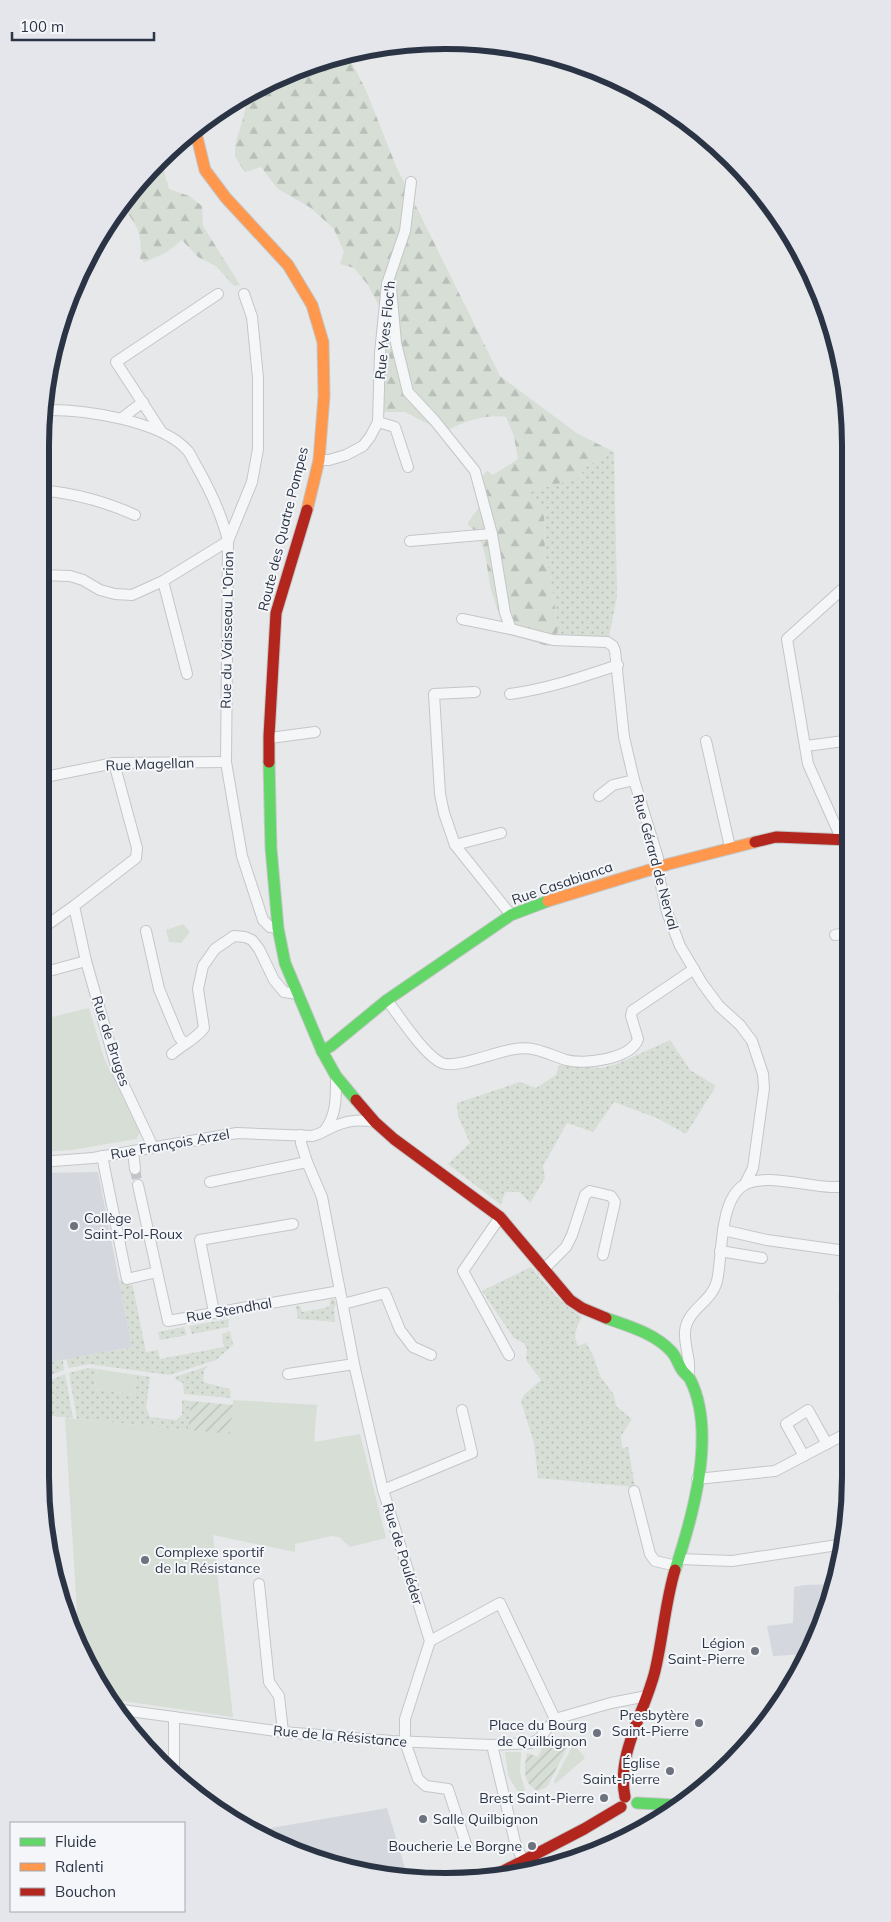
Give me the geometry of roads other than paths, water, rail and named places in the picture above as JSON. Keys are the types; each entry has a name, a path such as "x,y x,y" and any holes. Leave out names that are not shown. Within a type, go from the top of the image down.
{"street":[{"name":"Route des Quatre Pompes","path":"197,137 205,170 226,198 288,265 312,305 323,342 324,396 319,460 300,536 276,613 270,738 271,848 278,928 285,963 322,1051 336,1076 375,1122 406,1149 475,1197 500,1218 543,1270 570,1300 581,1309 655,1338 671,1352 688,1377 697,1399 701,1438 697,1479 686,1536 663,1621 660,1649 623,1771 623,1802"},
{"name":"Rue Yves Floc'h","path":"319,460 329,460 346,455 363,446 378,422 380,354 387,284 405,231 411,182"},
{"path":"387,284 391,288 396,343 408,392 435,421 475,471 492,534 505,613 511,629"},
{"path":"161,431 116,362 218,294"},
{"name":"Rue du Vaisseau L'Orion","path":"244,294 252,317 258,378 258,449 252,482 228,541 226,762 242,856 263,920 270,927 278,928"},
{"path":"122,418 143,402"},
{"path":"49,575 70,576 83,580 100,590 115,594 132,595 163,581 228,541 224,524 205,481 187,450 161,431 122,418 51,410"},
{"path":"378,422 395,427 408,467"},
{"path":"49,491 109,503 135,515"},
{"path":"410,541 492,534"},
{"path":"163,581 187,674"},
{"path":"842,589 787,639 808,764 842,834"},
{"name":"Rue Gérard de Nerval","path":"462,619 553,640 607,642 613,646 618,666 624,737 634,780 658,858 667,912 680,946 702,983 719,1006 740,1024 752,1041 759,1060 764,1088 753,1168 745,1184 732,1198 727,1210 717,1282 713,1291 688,1319 685,1332 690,1367 688,1377"},
{"path":"510,694 528,692 618,666"},
{"path":"475,692 434,694 440,794 444,813 455,845 511,916"},
{"path":"270,738 315,732"},
{"path":"706,741 730,847"},
{"path":"806,746 842,741"},
{"name":"Rue Magellan","path":"49,776 114,763 226,762"},
{"path":"49,923 136,858 136,848 114,763"},
{"name":"Rue Gérard de Nerval","path":"599,796 613,785 634,780"},
{"path":"455,845 501,833"},
{"name":"Rue Casabianca","path":"322,1051 345,1035 387,1000 522,910 577,891 730,847 776,837 842,840"},
{"name":"Rue de Bruges","path":"74,906 86,961 118,1074 153,1147"},
{"path":"146,931 159,989 179,1037 184,1044"},
{"path":"835,935 842,934"},
{"path":"172,1054 200,1034 204,1028 198,989 203,966 215,949 234,936 252,940 260,950 274,980 284,992 298,994"},
{"path":"49,971 86,961"},
{"path":"387,1000 428,1052 443,1063 451,1065 492,1053 529,1048 542,1050 568,1060 606,1059 621,1055 634,1048 638,1039 631,1016 632,1011 694,969"},
{"path":"323,1133 330,1124 335,1107 336,1076"},
{"path":"301,1135 312,1136 323,1133 335,1126 361,1119 375,1122"},
{"name":"Rue François Arzel","path":"49,1161 102,1156 237,1132 301,1135"},
{"name":"Rue de Pouléder","path":"301,1135 301,1143 307,1162 322,1197 354,1364 383,1490 430,1641"},
{"path":"133,1150 135,1169"},
{"path":"102,1156 127,1279 157,1272"},
{"path":"210,1182 307,1162"},
{"path":"753,1168 766,1181"},
{"path":"745,1184 766,1181 842,1186"},
{"name":"Rue Stendhal","path":"138,1185 168,1321 340,1291"},
{"path":"543,1270 566,1247 572,1235 585,1195 590,1191 610,1196 615,1202 603,1255"},
{"path":"500,1218 463,1271 509,1355"},
{"path":"214,1312 200,1240 293,1224"},
{"path":"723,1230 767,1240 842,1250"},
{"path":"720,1251 762,1258"},
{"path":"342,1304 386,1293 400,1330 413,1347 431,1355"},
{"path":"288,1374 354,1364"},
{"path":"383,1490 472,1453 462,1410"},
{"path":"804,1456 786,1424 808,1410 827,1444"},
{"path":"697,1479 775,1471 842,1436"},
{"path":"634,1492 650,1554 655,1561 732,1561 836,1545"},
{"path":"259,1584 269,1682 279,1696 283,1732"},
{"path":"467,1847 448,1789 426,1786 418,1779 405,1742 405,1720 430,1641 500,1604 555,1719 611,1703 647,1696"},
{"name":"Rue de la Résistance","path":"126,1710 283,1732 405,1742 492,1745 531,1743 539,1739 555,1719"},
{"path":"174,1717 174,1766"},
{"path":"492,1745 515,1842 522,1861"},
{"path":"508,1868 584,1829 632,1797 637,1803 668,1805"}],"tunnel":[{"path":"135,1169 138,1185"}],"place":[{"name":"Collège Saint-Pol-Roux","path":"74,1226"},
{"name":"Complexe sportif de la Résistance","path":"145,1560"},
{"name":"Légion Saint-Pierre","path":"755,1651"},
{"name":"Presbytère Saint-Pierre","path":"699,1723"},
{"name":"Place du Bourg de Quilbignon","path":"597,1733"},
{"name":"Église Saint-Pierre","path":"670,1771"},
{"name":"Brest Saint-Pierre","path":"604,1798"},
{"name":"Salle Quilbignon","path":"423,1819"},
{"name":"Boucherie Le Borgne","path":"532,1846"}]}
